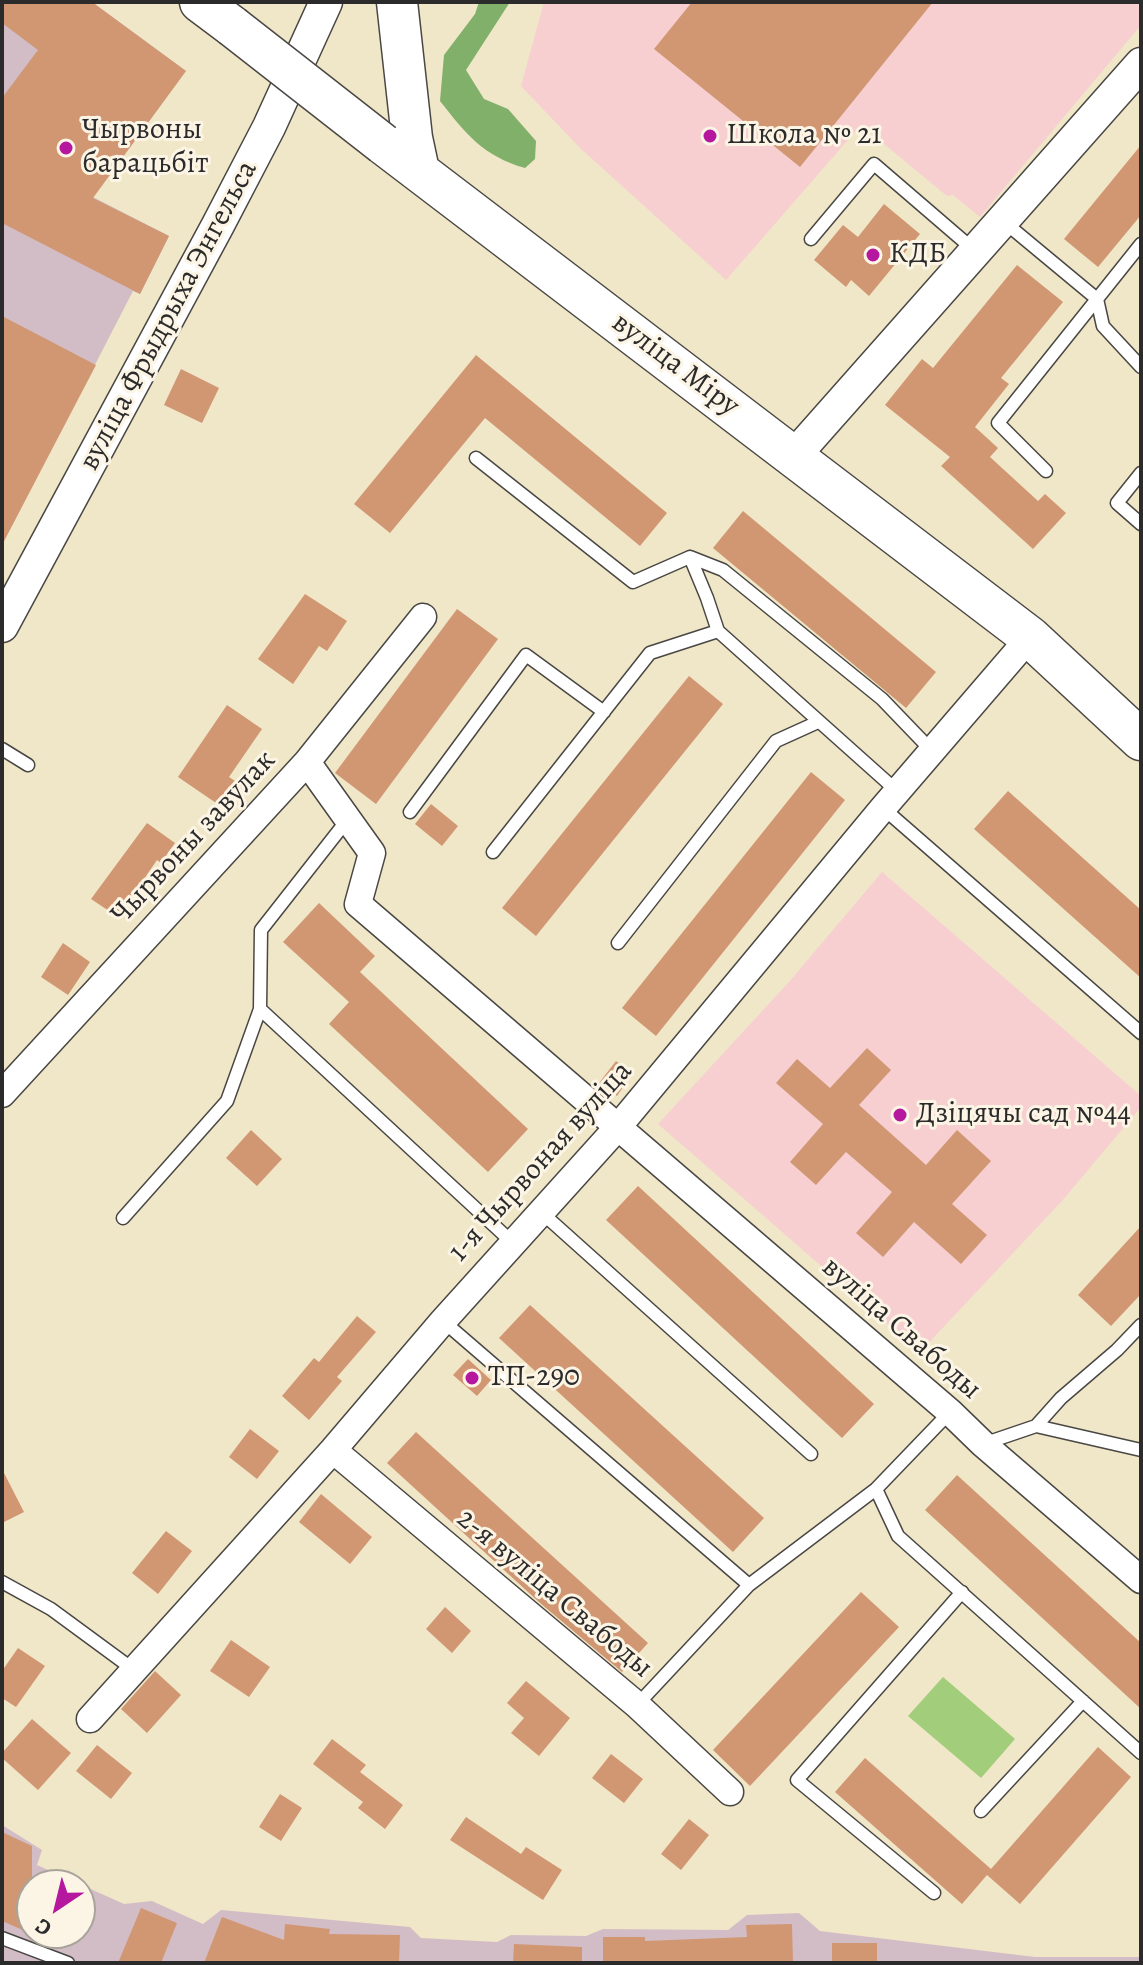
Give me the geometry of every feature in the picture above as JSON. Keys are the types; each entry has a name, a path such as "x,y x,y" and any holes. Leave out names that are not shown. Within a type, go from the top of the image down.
{"main road":[{"name":"вуліца Міру","path":"200,2 1030,637 1141,740"},
{"path":"397,2 412,138 419,171"}],"street":[{"name":"вуліца Фрыдрыха Энгельса","path":"2,626 269,127 326,2"},
{"path":"794,456 1141,64"},
{"name":"Чырвоны завулак","path":"2,1094 307,762 423,617"},
{"name":"1-я Чырвоная вуліца","path":"90,1719 618,1127 1030,637"},
{"path":"307,762 348,819"},
{"name":"вуліца Свабоды","path":"348,819 372,853 358,904 1141,1580"},
{"name":"2-я вуліца Свабоды","path":"333,1450 637,1705 730,1792"}],"lane":[{"path":"811,239 874,164 976,251"},
{"path":"1003,221 1097,299 1103,326 1141,367"},
{"path":"1046,471 998,423 1141,244"},
{"path":"476,458 633,582 690,557 723,570 882,699 932,751"},
{"path":"1141,473 1117,503 1141,524"},
{"path":"690,557 718,631 818,722 890,800 1141,1033"},
{"path":"493,852 650,653 718,631"},
{"path":"410,812 526,655 604,712"},
{"path":"618,943 776,741 818,722"},
{"path":"2,749 28,765"},
{"path":"123,1218 227,1101 260,1009 261,930 348,819"},
{"path":"260,1009 513,1243"},
{"path":"541,1212 811,1454"},
{"path":"443,1321 749,1585"},
{"path":"983,1444 1036,1426 1061,1398 1141,1325"},
{"path":"637,1705 749,1585 876,1489 950,1412"},
{"path":"1036,1426 1141,1450"},
{"path":"876,1489 898,1536 1141,1753"},
{"path":"2,1582 51,1609 134,1670"},
{"path":"934,1893 797,1780 962,1592"},
{"path":"981,1811 1083,1701"},
{"path":"2,1938 68,1963"}],"shaded area":[{"name":"Чырвоны барацьбіт","path":"2,2 92,2 186,71 93,197 169,236 140,294 133,291 2,545"},
{"name":"Школа № 21","path":"544,2 1141,2 1141,25 980,217 953,195 947,196 861,125 726,280 580,148 521,86"},
{"name":"Дзіцячы сад №44","path":"882,872 1141,1096 1141,1107 1061,1202 920,1352 658,1124 789,982"},
{"path":"2,1825 42,1850 37,1865 46,1869 16,1869 16,1949 96,1949 96,1891 124,1904 152,1901 203,1924 221,1910 410,1927 421,1938 497,1942 511,1935 586,1936 603,1929 728,1930 747,1915 799,1913 820,1931 1035,1957 1141,1957 1141,1963 2,1963"}],"green space":[{"path":"479,2 510,2 466,70 484,99 508,109 536,141 535,159 525,168 498,157 476,142 440,101 444,55 475,14"},
{"path":"943,1677 1015,1739 981,1778 908,1716"}],"building":[{"name":"Чырвоны барацьбіт","path":"2,2 92,2 186,71 93,198 169,236 140,294 2,223 2,98 38,50 2,23"},
{"path":"692,2 933,2 800,167 654,49"},
{"path":"1141,145 1141,215 1098,267 1064,239"},
{"name":"КДБ","path":"884,204 920,234 869,296 851,280 846,287 814,260 843,225 858,237"},
{"path":"1017,265 1063,302 1001,378 1009,384 975,427 998,448 990,457 1038,501 1045,494 1066,513 1033,549 941,466 950,457 885,405 922,359 933,368"},
{"path":"2,316 96,365 2,545"},
{"path":"476,355 667,513 640,546 485,418 390,533 354,504"},
{"path":"181,369 219,388 202,423 164,405"},
{"path":"743,511 936,672 906,708 713,548"},
{"path":"305,594 347,621 327,651 319,646 293,684 258,659"},
{"path":"457,609 498,639 376,804 335,773"},
{"path":"689,676 723,704 536,936 502,908"},
{"path":"227,705 262,729 229,777 235,781 219,805 178,777"},
{"path":"811,772 845,800 656,1036 622,1008"},
{"path":"1008,791 1141,910 1141,978 974,829"},
{"path":"431,804 458,826 442,846 415,824"},
{"path":"147,823 175,843 161,863 157,860 118,917 91,899"},
{"path":"319,903 375,956 360,972 528,1129 488,1172 329,1024 349,1002 283,942"},
{"path":"63,943 90,962 68,995 41,977"},
{"path":"867,1048 891,1070 859,1105 926,1165 957,1130 991,1161 952,1204 987,1235 961,1264 914,1222 883,1257 856,1233 892,1192 846,1152 816,1185 790,1162 823,1124 776,1083 797,1059 830,1088"},
{"path":"616,1061 632,1074 617,1096 599,1083"},
{"path":"251,1130 282,1159 257,1186 226,1158"},
{"path":"638,1186 874,1404 842,1438 606,1220"},
{"path":"1141,1226 1141,1294 1111,1326 1078,1295"},
{"path":"530,1305 764,1518 733,1552 499,1338"},
{"path":"357,1316 376,1332 337,1377 342,1381 309,1420 282,1396 314,1358 319,1362"},
{"name":"ТП-290","path":"468,1359 491,1380 477,1396 453,1375"},
{"path":"250,1429 279,1451 257,1479 229,1457"},
{"path":"416,1432 648,1643 622,1672 540,1603 387,1463"},
{"path":"2,1469 24,1512 2,1523"},
{"path":"957,1475 1141,1643 1141,1709 925,1510"},
{"path":"321,1494 372,1537 350,1564 299,1522"},
{"path":"166,1531 192,1551 158,1594 132,1573"},
{"path":"861,1592 899,1627 750,1786 713,1750"},
{"path":"445,1607 471,1631 452,1653 426,1629"},
{"path":"231,1640 270,1667 249,1697 210,1671"},
{"path":"18,1648 45,1666 16,1707 2,1698 2,1671"},
{"path":"155,1671 181,1695 147,1733 121,1709"},
{"path":"526,1681 570,1718 539,1756 511,1733 524,1718 507,1703"},
{"path":"32,1719 71,1753 38,1790 2,1758 2,1753"},
{"path":"332,1739 366,1765 360,1772 403,1805 385,1829 358,1808 363,1802 313,1764"},
{"path":"97,1745 132,1773 111,1799 76,1771"},
{"path":"1098,1747 1131,1777 1020,1904 987,1875 962,1904 835,1792 865,1758 991,1869"},
{"path":"611,1754 643,1779 624,1803 592,1778"},
{"path":"280,1794 302,1808 281,1841 259,1827"},
{"path":"466,1817 521,1854 526,1847 562,1870 543,1900 450,1840"},
{"path":"689,1819 709,1835 681,1870 661,1854"},
{"path":"2,1832 32,1846 32,1869 16,1869 16,1927 2,1921"},
{"path":"141,1908 177,1923 161,1963 118,1963"},
{"path":"222,1917 284,1940 285,1924 330,1929 329,1934 400,1935 399,1963 204,1963"},
{"path":"792,1924 793,1963 603,1963 603,1937 645,1937 645,1941 747,1937 746,1925"},
{"path":"832,1943 877,1943 877,1963 832,1963"},
{"path":"514,1944 582,1947 582,1963 513,1963"}],"place":[{"name":"Школа № 21","path":"710,136"},
{"name":"Чырвоны барацьбіт","path":"66,148"},
{"name":"КДБ","path":"873,255"},
{"name":"Дзіцячы сад №44","path":"900,1115"},
{"name":"ТП-290","path":"472,1378"}]}
